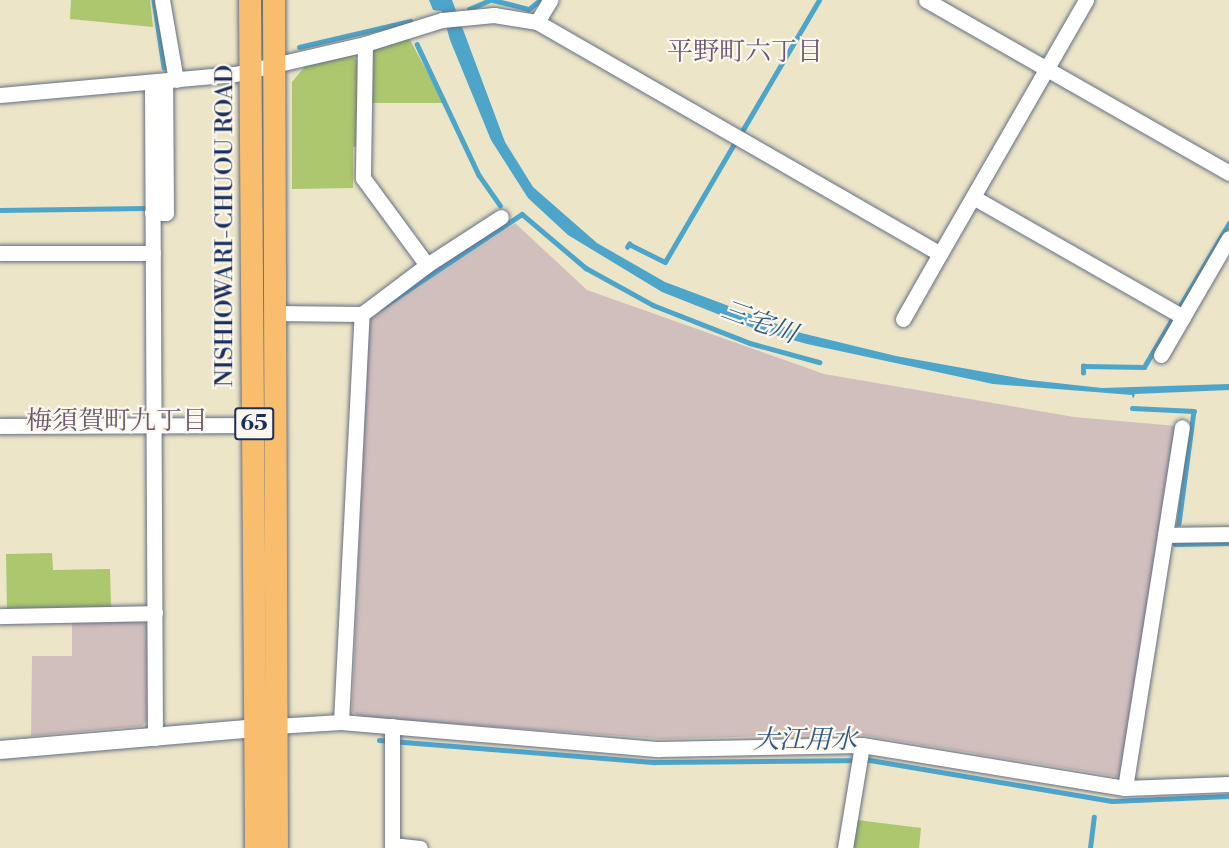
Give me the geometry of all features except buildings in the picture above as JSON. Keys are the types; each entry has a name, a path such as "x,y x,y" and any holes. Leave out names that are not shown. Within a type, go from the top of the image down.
{"main road":[{"name":"NISHIOWARI-CHUOU ROAD","path":"250,0 254,425 266,727 277,848"},
{"name":"NISHIOWARI-CHUOU ROAD","path":"256,848 266,727 275,313 274,0"}],"street":[{"path":"155,738 152,213 164,81 162,0"},
{"path":"537,22 550,0"},
{"path":"926,0 1229,173"},
{"path":"903,319 1086,0"},
{"path":"0,95 164,81 252,70 365,44 442,20 463,16 494,15 537,22 940,254"},
{"path":"365,44 363,178 427,265"},
{"path":"973,197 1183,317"},
{"path":"275,313 362,314 427,265 501,217"},
{"path":"1161,355 1229,238"},
{"path":"0,253 153,253"},
{"path":"341,722 362,314"},
{"path":"0,426 254,425"},
{"path":"1125,788 1182,427"},
{"path":"1165,535 1229,534"},
{"path":"0,615 155,613"},
{"path":"0,750 341,722 392,736 659,749 861,754 1125,788 1229,784"},
{"path":"392,736 392,847 420,848"},
{"path":"845,848 861,754"}],"shaded area":[{"path":"515,223 587,290 824,374 1074,417 1176,426 1120,777 856,734 662,739 360,717 352,711 369,319"},
{"path":"140,620 148,627 149,719 142,726 31,736 32,656 72,656 72,622"}],"green space":[{"path":"71,0 150,0 153,27 70,19"},
{"path":"409,38 444,103 369,103 368,56 374,47"},
{"path":"350,53 359,63 359,146 353,147 353,188 292,189 292,82 307,64"},
{"path":"52,553 53,570 110,569 111,607 7,609 6,554"},
{"path":"857,820 921,828 919,848 854,848"}],"water":[{"name":"三宅川","path":"429,0 452,0 505,142 533,187 597,243 665,282 801,333 896,356 1029,380 1102,388 1229,384 1229,390 1135,394 1133,399 1132,395 993,384 807,344 758,330 662,292 568,235 528,198 491,140 450,40 442,11 433,10"}],"waterway":[{"path":"154,0 164,67"},
{"path":"469,9 490,0"},
{"path":"493,0 529,9 540,0"},
{"path":"741,133 819,0"},
{"path":"299,47 410,21"},
{"path":"417,44 479,175 500,205"},
{"path":"627,247 629,244 665,262 734,144"},
{"path":"0,210 146,208"},
{"name":"三宅川","path":"381,308 522,214 586,268 653,305 750,343 819,362"},
{"path":"1180,306 1229,223"},
{"path":"1083,373 1083,366 1144,367 1171,321"},
{"path":"1132,408 1194,411 1179,523"},
{"path":"1175,544 1229,543"},
{"name":"大江用水","path":"379,740 655,762 870,760 1112,801 1229,796"},
{"path":"1090,848 1094,817"}],"district":[{"name":"平野町六丁目","path":"745,53"},
{"name":"梅須賀町九丁目","path":"117,422"}]}
